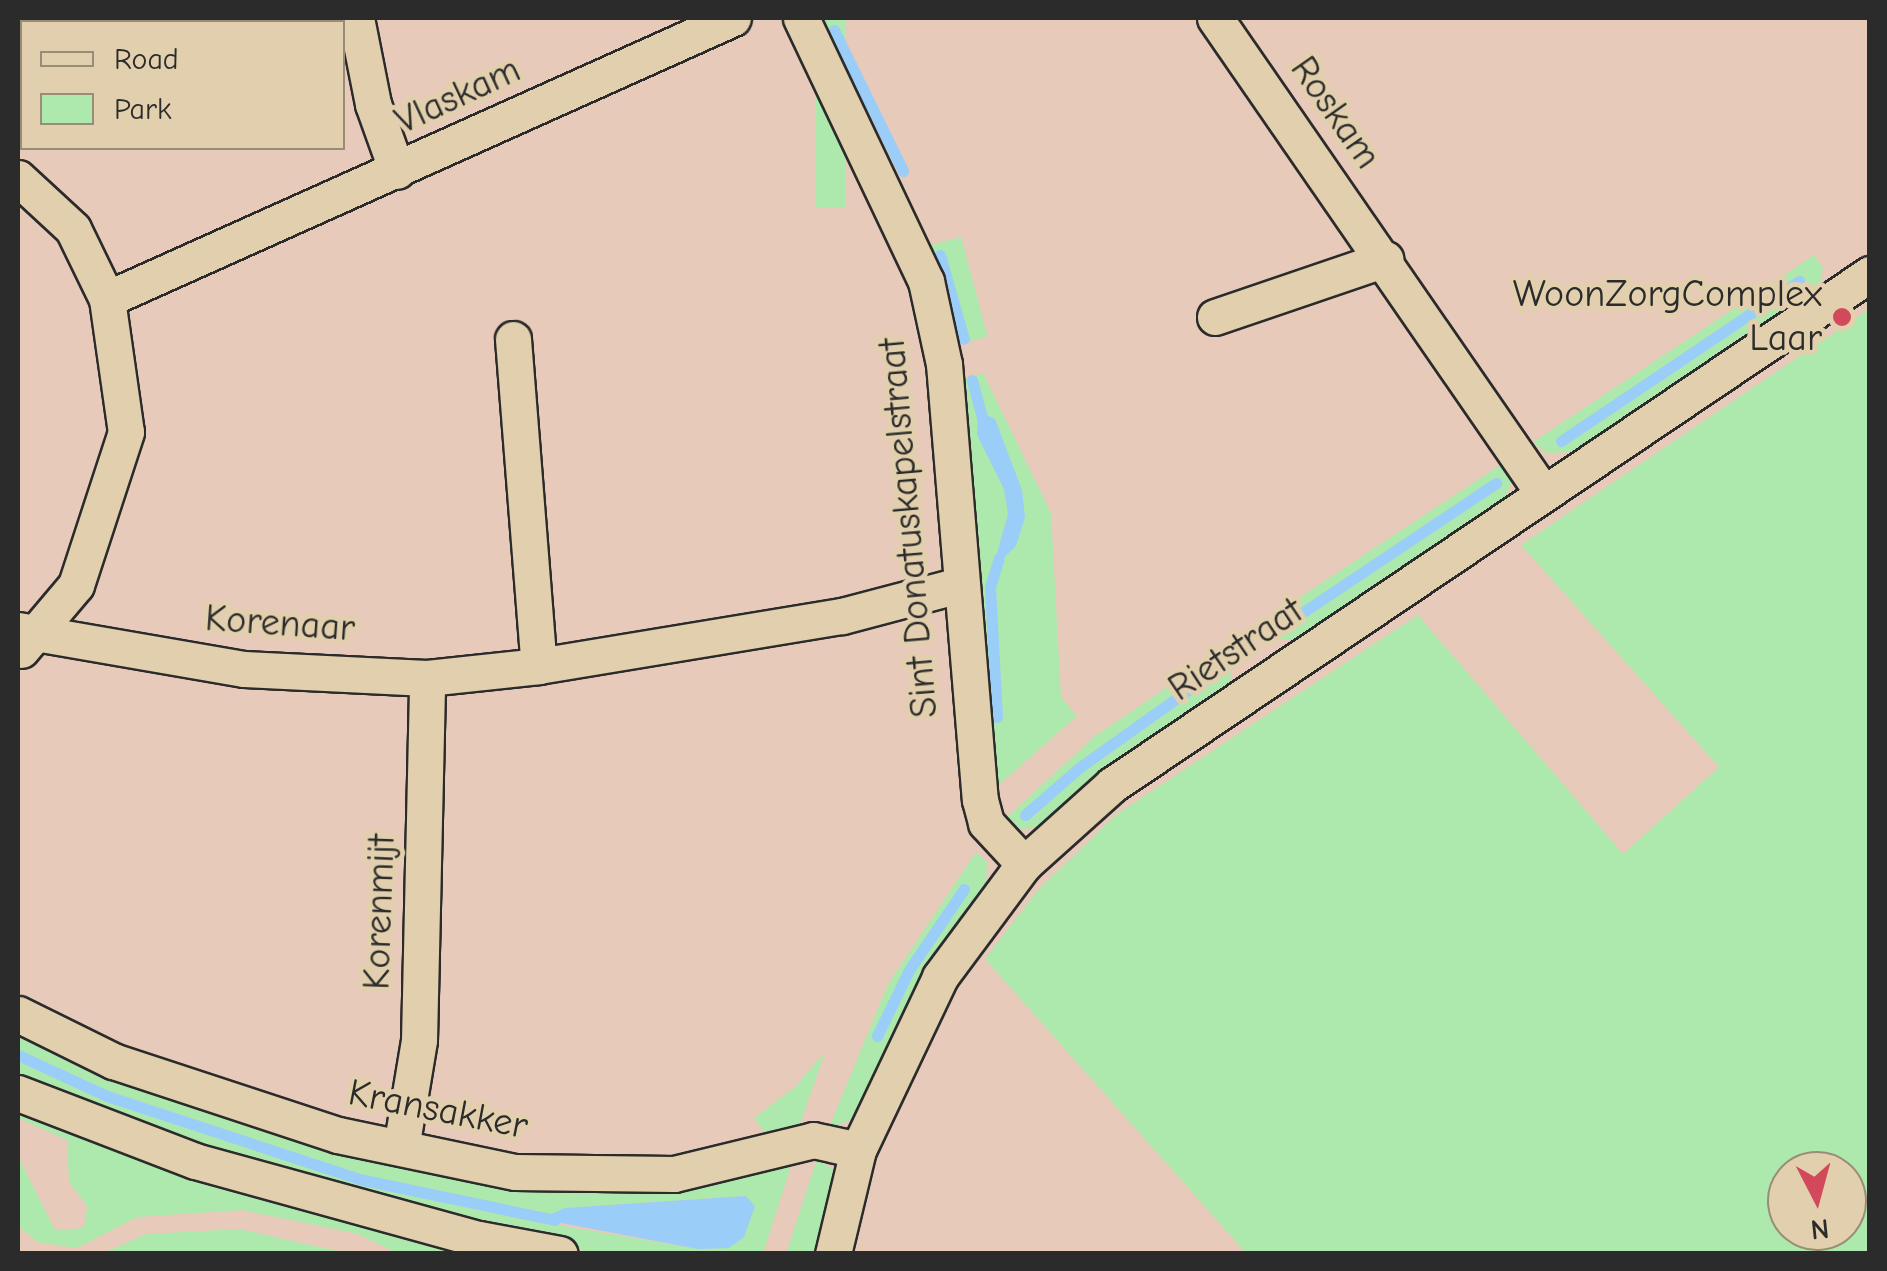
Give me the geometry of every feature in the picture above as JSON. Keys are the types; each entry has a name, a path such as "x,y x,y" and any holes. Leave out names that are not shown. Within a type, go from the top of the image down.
{"street":[{"path":"356,18 373,104 398,171"},
{"name":"Vlaskam","path":"107,299 733,18"},
{"name":"Sint Donatuskapelstraat","path":"801,18 926,282 944,364 980,800 986,823 1024,864"},
{"name":"Roskam","path":"1215,18 1544,493"},
{"path":"18,178 73,229 107,299 126,432 76,585 22,640"},
{"path":"1215,317 1385,259"},
{"name":"Rietstraat","path":"833,1254 858,1150 940,977 1024,864 1112,785 1870,274"},
{"path":"513,339 539,666"},
{"name":"Korenaar","path":"22,640 244,669 428,678 539,666 842,616 960,585"},
{"name":"Korenmijt","path":"401,1148 419,1040 428,678"},
{"name":"Kransakker","path":"18,1014 113,1061 338,1135 515,1172 674,1174 812,1140 858,1150"},
{"path":"18,1093 195,1161 480,1240 560,1254"}],"green space":[{"path":"816,18 845,18 845,208 816,208"},
{"path":"961,237 988,336 953,346 926,246"},
{"path":"1814,255 1823,268 1819,289 1576,452 1546,453 1533,442"},
{"path":"1869,309 1869,1253 1246,1253 985,959 1037,891 1117,814 1418,615 1623,854 1719,767 1521,545"},
{"path":"983,373 1051,513 1061,697 1077,716 993,790 959,380"},
{"path":"1509,459 1515,476 1504,499 1293,640 1279,639 1267,619"},
{"path":"1221,651 1232,667 1230,682 1105,770 1037,828 1019,829 1005,819 1095,736"},
{"path":"976,852 987,862 986,886 892,1038 856,1117 828,1130 888,984"},
{"path":"18,1029 264,1128 412,1171 587,1192 676,1187 792,1156 763,1253 599,1253 559,1247 180,1142 18,1079","holes":["746,1196 744,1237 728,1248 698,1249 545,1223 565,1208"]},
{"path":"825,1052 800,1124 767,1135 754,1118 795,1087"},
{"path":"18,1105 162,1164 361,1226 480,1253 397,1253 358,1234 242,1210 137,1217 77,1248 37,1242 18,1225 18,1156 55,1230 84,1228 87,1206 69,1182 67,1140 18,1118"},
{"path":"817,1159 837,1172 817,1253 786,1254"},
{"path":"239,1229 346,1253 104,1253 146,1234"}],"water":[{"path":"978,411 995,419 1022,490 1025,517 1016,546 993,568 1008,514 1004,489 977,435"},
{"path":"746,1196 755,1206 744,1237 729,1248 698,1249 540,1219 565,1208"}],"waterway":[{"path":"834,30 903,171"},
{"path":"940,255 964,339"},
{"path":"1561,441 1799,281"},
{"path":"972,380 983,421"},
{"path":"1281,627 1496,483"},
{"path":"997,717 990,587 999,558"},
{"path":"1025,815 1080,767 1218,669"},
{"path":"877,1036 909,970 964,889"},
{"path":"18,1055 107,1096 359,1179 555,1220"}],"place":[{"name":"WoonZorgComplex Laar","path":"1842,317"}]}
